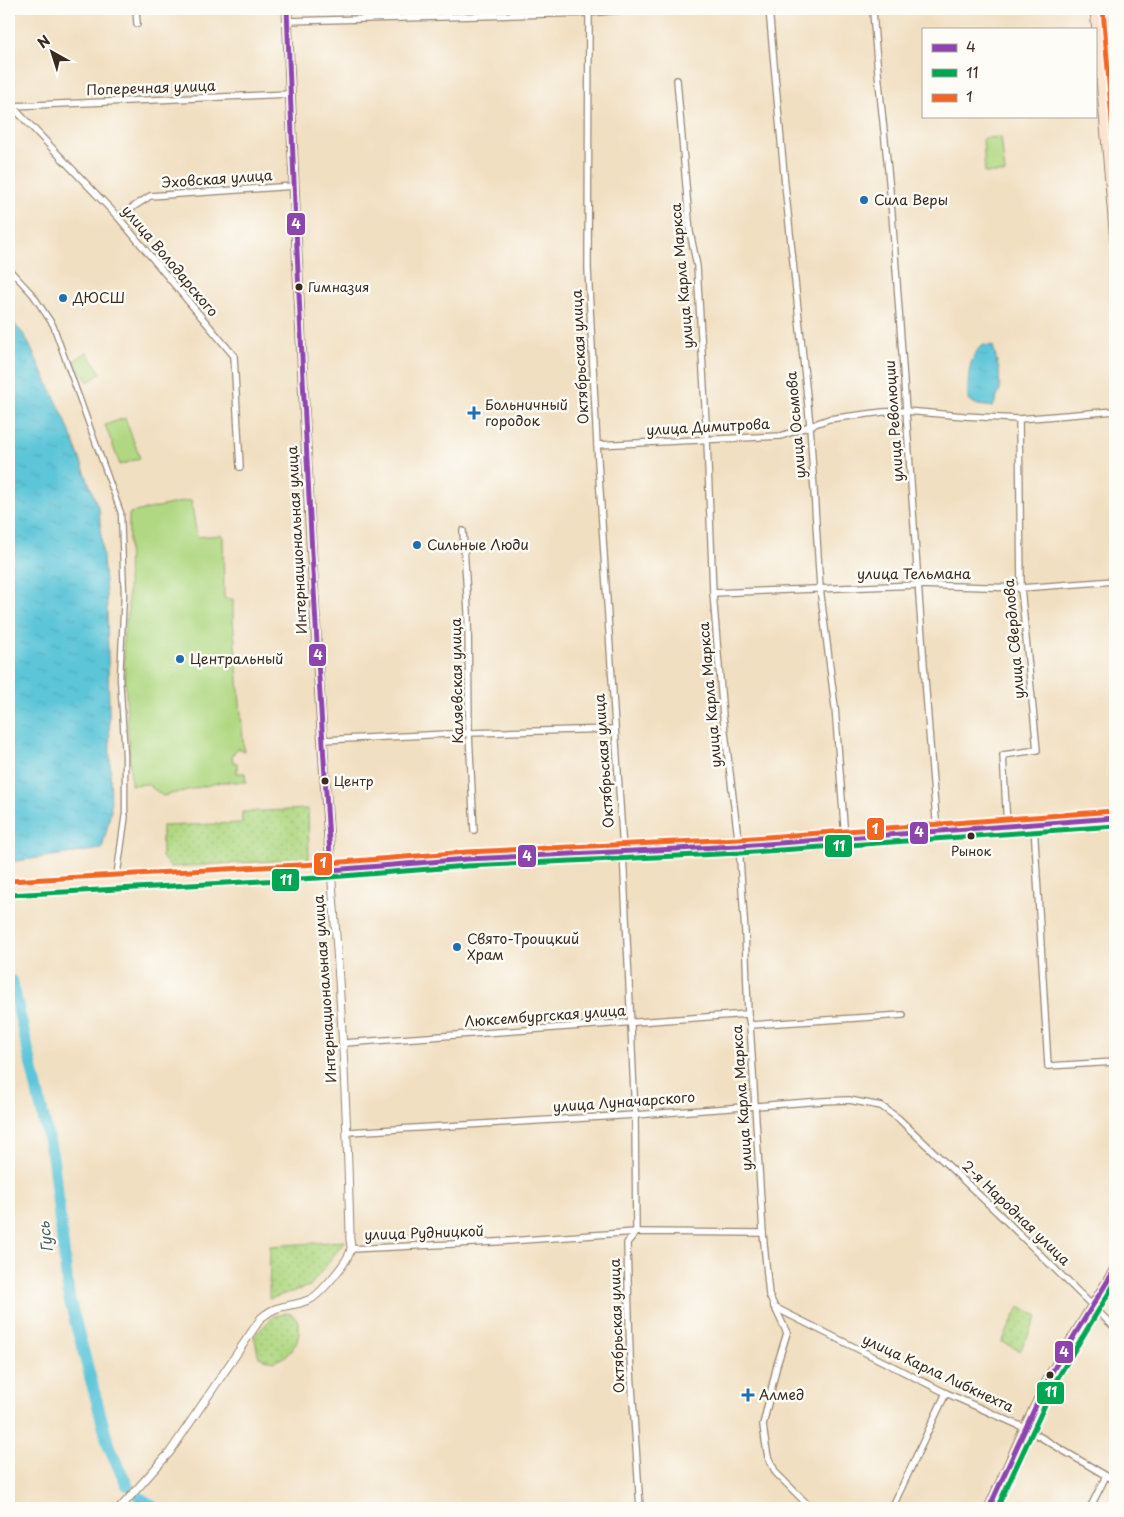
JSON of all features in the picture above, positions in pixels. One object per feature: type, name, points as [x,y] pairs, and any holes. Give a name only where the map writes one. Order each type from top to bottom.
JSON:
[{"type":"main road","name":"Интернациональная улица","points":[[287,9],[316,654],[331,870]]},
{"type":"main road","points":[[1095,9],[1115,241]]},
{"type":"main road","points":[[9,888],[331,870]]},
{"type":"main road","points":[[989,1508],[1050,1375],[1115,1269]]},
{"type":"street","points":[[136,9],[137,24]]},
{"type":"street","points":[[288,21],[631,9]]},
{"type":"street","name":"улица Осьмова","points":[[769,9],[810,425],[820,588],[836,707],[845,838]]},
{"type":"street","name":"улица Революции","points":[[873,9],[875,58],[889,176],[926,703],[937,832]]},
{"type":"street","name":"Октябрьская улица","points":[[589,11],[588,269],[597,445],[623,851],[635,1115],[636,1232],[627,1243],[630,1356],[640,1508]]},
{"type":"street","name":"улица Карла Маркса","points":[[677,80],[690,232],[697,266],[713,593],[723,716],[739,846],[763,1233],[769,1295],[788,1333],[777,1365],[764,1425],[766,1448],[771,1465],[776,1473],[811,1508]]},
{"type":"street","name":"Поперечная улица","points":[[11,104],[290,94]]},
{"type":"street","name":"улица Володарского","points":[[11,104],[118,216],[234,356],[240,467]]},
{"type":"street","name":"Эховская улица","points":[[118,216],[150,196],[294,186]]},
{"type":"street","points":[[9,269],[34,295],[53,325],[121,513],[124,594],[120,678],[125,755],[125,817],[116,882]]},
{"type":"street","name":"улица Димитрова","points":[[597,445],[781,436],[829,419],[859,414],[906,411],[1019,418],[1115,410]]},
{"type":"street","name":"улица Свердлова","points":[[1007,826],[1002,755],[1037,750],[1021,588],[1019,418]]},
{"type":"street","name":"Каляевская улица","points":[[463,531],[468,611],[474,830]]},
{"type":"street","name":"улица Тельмана","points":[[713,593],[918,585],[1021,588],[1115,581]]},
{"type":"street","points":[[323,740],[615,729]]},
{"type":"street","points":[[331,870],[467,859],[739,846],[1115,818]]},
{"type":"street","points":[[1034,824],[1048,1066],[1115,1062]]},
{"type":"street","name":"Интернациональная улица","points":[[331,870],[344,1043],[348,1132],[349,1239],[351,1249]]},
{"type":"street","name":"Люксембургская улица","points":[[344,1043],[748,1014]]},
{"type":"street","points":[[750,1026],[903,1014]]},
{"type":"street","name":"улица Луначарского","points":[[348,1132],[849,1100],[881,1106],[898,1118]]},
{"type":"street","name":"2-я Народная улица","points":[[898,1118],[1115,1328]]},
{"type":"street","name":"улица Рудницкой","points":[[120,1508],[170,1452],[261,1318],[280,1306],[310,1299],[324,1288],[347,1258],[351,1249],[494,1242],[636,1232],[763,1233]]},
{"type":"street","name":"улица Карла Либкнехта","points":[[774,1307],[946,1393],[1025,1428],[1115,1481]]},
{"type":"street","points":[[892,1508],[946,1393]]},
{"type":"street","points":[[1090,1508],[1106,1476]]},
{"type":"green space","points":[[1001,137],[1005,173],[985,173],[983,138]]},
{"type":"green space","points":[[87,352],[101,373],[88,382],[74,361]]},
{"type":"green space","points":[[125,418],[140,458],[120,465],[105,425]]},
{"type":"green space","name":"Центральный","points":[[191,500],[197,537],[223,535],[224,598],[233,599],[244,751],[238,748],[232,755],[233,762],[237,763],[237,773],[245,773],[246,782],[221,782],[163,796],[147,784],[131,785],[123,641],[128,608],[129,515],[130,513]]},
{"type":"green space","points":[[308,809],[309,859],[170,867],[162,857],[162,826],[242,823],[242,812]]},
{"type":"green space","points":[[345,1241],[310,1286],[269,1299],[270,1246]]},
{"type":"green space","points":[[1019,1307],[1038,1316],[1020,1351],[1002,1342]]},
{"type":"green space","points":[[287,1313],[295,1317],[299,1327],[298,1338],[293,1349],[284,1357],[273,1362],[259,1357],[254,1336],[274,1316]]},
{"type":"water","points":[[9,318],[25,336],[65,419],[99,510],[107,606],[111,811],[102,849],[9,862]]},
{"type":"water","points":[[982,345],[993,346],[999,370],[1000,390],[993,407],[978,405],[968,400],[968,378],[971,364],[973,357]]},
{"type":"waterway","name":"Гусь","points":[[12,981],[53,1159],[69,1298],[109,1447],[127,1485]]},
{"type":"waterway","name":"Гусь","points":[[140,1498],[155,1508]]},
{"type":"transit line","name":"4","points":[[287,9],[306,440],[331,870]]},
{"type":"transit line","name":"1","points":[[1103,9],[1115,157]]},
{"type":"transit line","name":"1","points":[[9,881],[317,864],[467,852],[739,839],[1114,811]]},
{"type":"transit line","name":"4","points":[[331,870],[467,859],[739,846],[1115,818]]},
{"type":"transit line","name":"11","points":[[9,895],[318,878],[467,866],[740,853],[1115,826]]},
{"type":"transit line","name":"4","points":[[989,1508],[1050,1375],[1115,1269]]},
{"type":"transit line","name":"11","points":[[997,1508],[1057,1379],[1115,1283]]},
{"type":"place","name":"Сила Веры","points":[[864,200]]},
{"type":"place","name":"Гимназия","points":[[299,287]]},
{"type":"place","name":"ДЮСШ","points":[[63,298]]},
{"type":"place","name":"Больничный городок","points":[[474,413]]},
{"type":"place","name":"Сильные Люди","points":[[417,545]]},
{"type":"place","name":"Центральный","points":[[180,659]]},
{"type":"place","name":"Центр","points":[[325,781]]},
{"type":"place","name":"Рынок","points":[[971,836]]},
{"type":"place","name":"Свято-Троицкий Храм","points":[[457,947]]},
{"type":"place","name":"Алмед","points":[[748,1395]]}]
